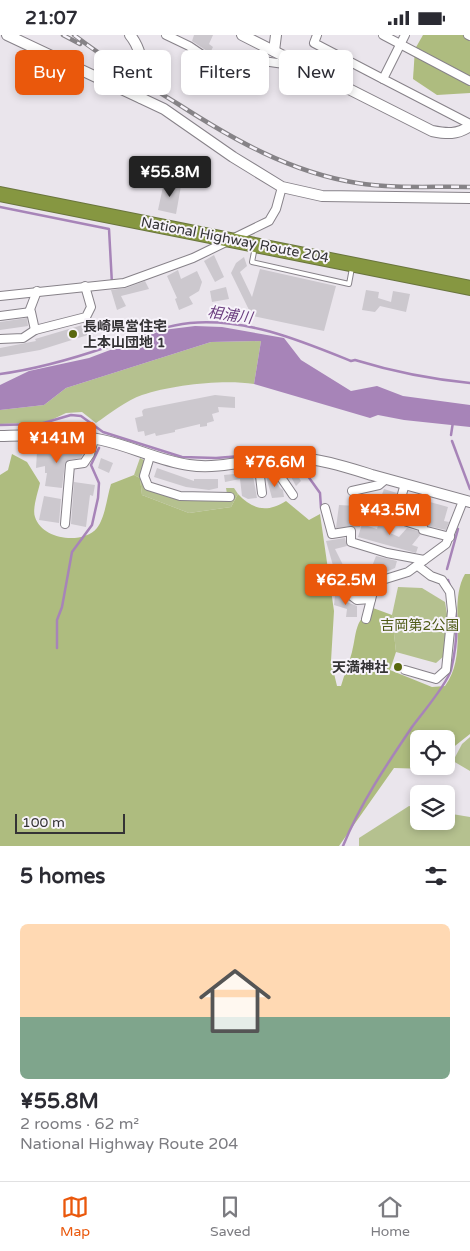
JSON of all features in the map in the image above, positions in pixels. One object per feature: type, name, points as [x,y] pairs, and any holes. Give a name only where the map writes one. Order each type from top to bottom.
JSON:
[{"type":"highway","name":"National Highway Route 204","points":[[0,195],[353,263],[470,288]]},
{"type":"street","points":[[7,35],[164,109],[226,153],[282,187],[322,196],[470,198]]},
{"type":"street","points":[[130,35],[135,41],[141,63],[141,98]]},
{"type":"street","points":[[166,35],[223,69],[242,70],[263,61],[279,63]]},
{"type":"street","points":[[242,35],[279,54]]},
{"type":"street","points":[[274,51],[276,35]]},
{"type":"street","points":[[317,35],[314,43],[470,125],[463,131],[448,134],[432,131],[353,91]]},
{"type":"street","points":[[383,35],[470,81]]},
{"type":"street","points":[[383,79],[405,35]]},
{"type":"street","points":[[0,296],[124,283],[193,258],[269,221],[276,209],[282,187]]},
{"type":"street","points":[[0,339],[24,338],[35,330],[86,317],[91,307],[85,286]]},
{"type":"street","points":[[29,312],[37,291]]},
{"type":"street","points":[[29,312],[31,312],[35,330]]},
{"type":"street","points":[[0,316],[29,312]]},
{"type":"street","points":[[0,436],[58,435],[94,439],[150,456],[191,465],[206,466],[275,458],[311,460],[467,502],[446,544],[408,573],[379,581],[371,599],[366,619]]},
{"type":"street","points":[[65,523],[70,465],[84,463],[90,454],[94,439]]},
{"type":"street","points":[[150,456],[144,476],[148,486],[180,496],[225,494]]},
{"type":"street","points":[[275,458],[278,473],[293,495]]},
{"type":"street","points":[[258,459],[262,493]]},
{"type":"street","points":[[352,491],[378,485],[386,479]]},
{"type":"street","points":[[405,484],[395,519],[423,527],[423,531],[450,537]]},
{"type":"street","points":[[325,507],[332,534],[351,531],[351,541],[420,563],[431,576],[442,580],[450,592],[452,611],[446,670],[436,679],[405,670]]},
{"type":"street","points":[[344,582],[350,594],[358,600],[371,599]]},
{"type":"lane","points":[[256,245],[252,262],[349,284],[353,263]]},
{"type":"green space","points":[[423,35],[470,35],[470,93],[437,95],[413,79],[415,49]]},
{"type":"green space","points":[[261,341],[254,384],[213,383],[154,391],[130,400],[96,423],[82,412],[66,413],[47,422],[0,424],[0,410],[44,405],[66,388],[211,342]]},
{"type":"green space","points":[[12,454],[27,462],[40,483],[34,510],[35,517],[39,525],[46,531],[63,537],[82,537],[97,528],[104,513],[111,484],[134,475],[140,478],[142,495],[189,513],[231,507],[238,494],[249,504],[260,508],[273,507],[286,501],[309,520],[320,514],[334,611],[331,661],[337,686],[341,686],[351,656],[359,622],[373,608],[392,615],[396,652],[390,670],[432,687],[445,686],[452,673],[456,659],[460,586],[465,574],[470,574],[470,734],[455,746],[455,730],[410,730],[410,768],[394,768],[339,846],[0,846],[0,475],[8,470]]},
{"type":"green space","points":[[140,458],[146,461],[140,478],[134,475]]},
{"type":"green space","points":[[140,478],[146,489],[179,499],[227,494],[226,488],[234,488],[238,494],[231,507],[189,513],[142,495]]},
{"type":"green space","name":"吉岡第2公園","points":[[398,587],[422,588],[445,602],[448,620],[444,656],[436,663],[396,652],[392,615]]},
{"type":"green space","points":[[470,737],[470,771],[455,762],[455,757],[462,744]]},
{"type":"green space","points":[[409,806],[410,830],[455,830],[455,814],[470,817],[470,846],[359,846],[359,838]]},
{"type":"shaded area","points":[[195,326],[222,327],[284,338],[301,360],[351,391],[377,386],[403,396],[470,405],[470,427],[404,420],[378,415],[370,418],[254,384],[261,341],[211,342],[66,388],[44,405],[0,410],[0,385],[29,371],[89,358],[163,330]]},
{"type":"building","points":[[194,35],[213,35],[209,44],[213,47],[212,50],[206,50],[192,41]]},
{"type":"building","points":[[164,182],[181,186],[176,214],[158,210]]},
{"type":"building","points":[[214,255],[224,277],[215,282],[204,261]]},
{"type":"building","points":[[244,257],[247,266],[240,272],[252,297],[260,269],[336,286],[324,331],[248,315],[249,310],[231,273],[236,263]]},
{"type":"building","points":[[178,270],[181,279],[197,271],[202,282],[199,291],[189,297],[193,304],[179,310],[175,299],[177,298],[167,276]]},
{"type":"building","points":[[145,281],[149,289],[121,296],[126,306],[117,310],[111,290],[126,288]]},
{"type":"building","points":[[226,287],[229,299],[212,302],[210,291]]},
{"type":"building","points":[[366,290],[379,292],[378,298],[391,302],[393,291],[410,294],[406,312],[380,306],[375,312],[362,310]]},
{"type":"building","points":[[27,318],[28,326],[0,330],[0,322]]},
{"type":"building","name":"長崎県営住宅 上本山団地 1","points":[[106,318],[110,328],[40,350],[0,357],[0,348],[36,341],[35,339]]},
{"type":"building","points":[[215,395],[235,397],[235,408],[218,407],[219,412],[212,414],[214,421],[207,423],[207,426],[200,427],[200,424],[156,436],[155,433],[145,436],[144,431],[138,432],[135,418],[143,416],[142,411],[144,409]]},
{"type":"building","points":[[86,446],[81,458],[69,460],[65,463],[62,488],[45,486],[47,473],[45,473],[45,466],[36,468],[37,452],[72,450],[72,448]]},
{"type":"building","points":[[101,458],[113,463],[109,473],[98,468]]},
{"type":"building","points":[[292,466],[301,481],[296,486],[286,468]]},
{"type":"building","points":[[157,468],[194,481],[194,479],[218,479],[218,488],[209,490],[186,487],[154,477]]},
{"type":"building","points":[[224,475],[253,476],[257,498],[248,499],[242,496],[240,479],[225,482]]},
{"type":"building","points":[[273,475],[283,490],[284,497],[272,498],[266,476]]},
{"type":"building","points":[[74,482],[95,485],[93,496],[90,495],[86,527],[71,524]]},
{"type":"building","points":[[384,489],[397,493],[394,503],[385,517],[376,514],[383,500],[380,500]]},
{"type":"building","points":[[44,496],[61,499],[59,523],[39,520]]},
{"type":"building","points":[[412,497],[448,507],[444,521],[449,522],[446,530],[428,526],[425,522],[405,515]]},
{"type":"building","points":[[339,505],[358,506],[360,527],[336,528]]},
{"type":"building","points":[[380,518],[392,523],[390,533],[399,537],[407,528],[418,531],[420,535],[412,545],[418,547],[416,553],[358,537],[362,524],[377,529]]},
{"type":"building","points":[[345,538],[347,546],[335,549],[347,573],[336,576],[326,541]]},
{"type":"building","points":[[376,556],[397,561],[395,568],[384,573],[371,569]]},
{"type":"building","points":[[335,595],[344,597],[344,601],[357,606],[357,617],[346,617],[347,609],[334,605]]},
{"type":"waterway","points":[[0,207],[109,229],[112,284]]},
{"type":"waterway","name":"相浦川","points":[[0,374],[68,359],[169,327],[211,322],[252,327],[272,332],[312,345],[351,361],[355,360],[426,377],[470,383]]},
{"type":"waterway","points":[[0,425],[40,424],[71,415],[81,416],[103,432],[182,457],[216,458],[264,454]]},
{"type":"waterway","points":[[451,435],[453,422]]},
{"type":"waterway","points":[[452,441],[470,489]]},
{"type":"waterway","points":[[57,648],[57,620],[62,607],[72,552],[92,525],[98,498],[99,483],[91,465],[99,448]]},
{"type":"waterway","points":[[300,465],[320,493],[321,508]]},
{"type":"waterway","points":[[447,569],[458,529]]},
{"type":"waterway","points":[[343,846],[357,815],[374,785],[412,727],[439,691],[451,670],[455,648],[456,613],[448,580]]},
{"type":"railway","points":[[63,35],[80,44]]},
{"type":"railway","points":[[74,35],[125,71],[220,130],[286,163],[332,178],[371,185],[470,187]]},
{"type":"place","name":"長崎県営住宅 上本山団地 1","points":[[73,334]]},
{"type":"place","name":"天満神社","points":[[398,667]]}]
